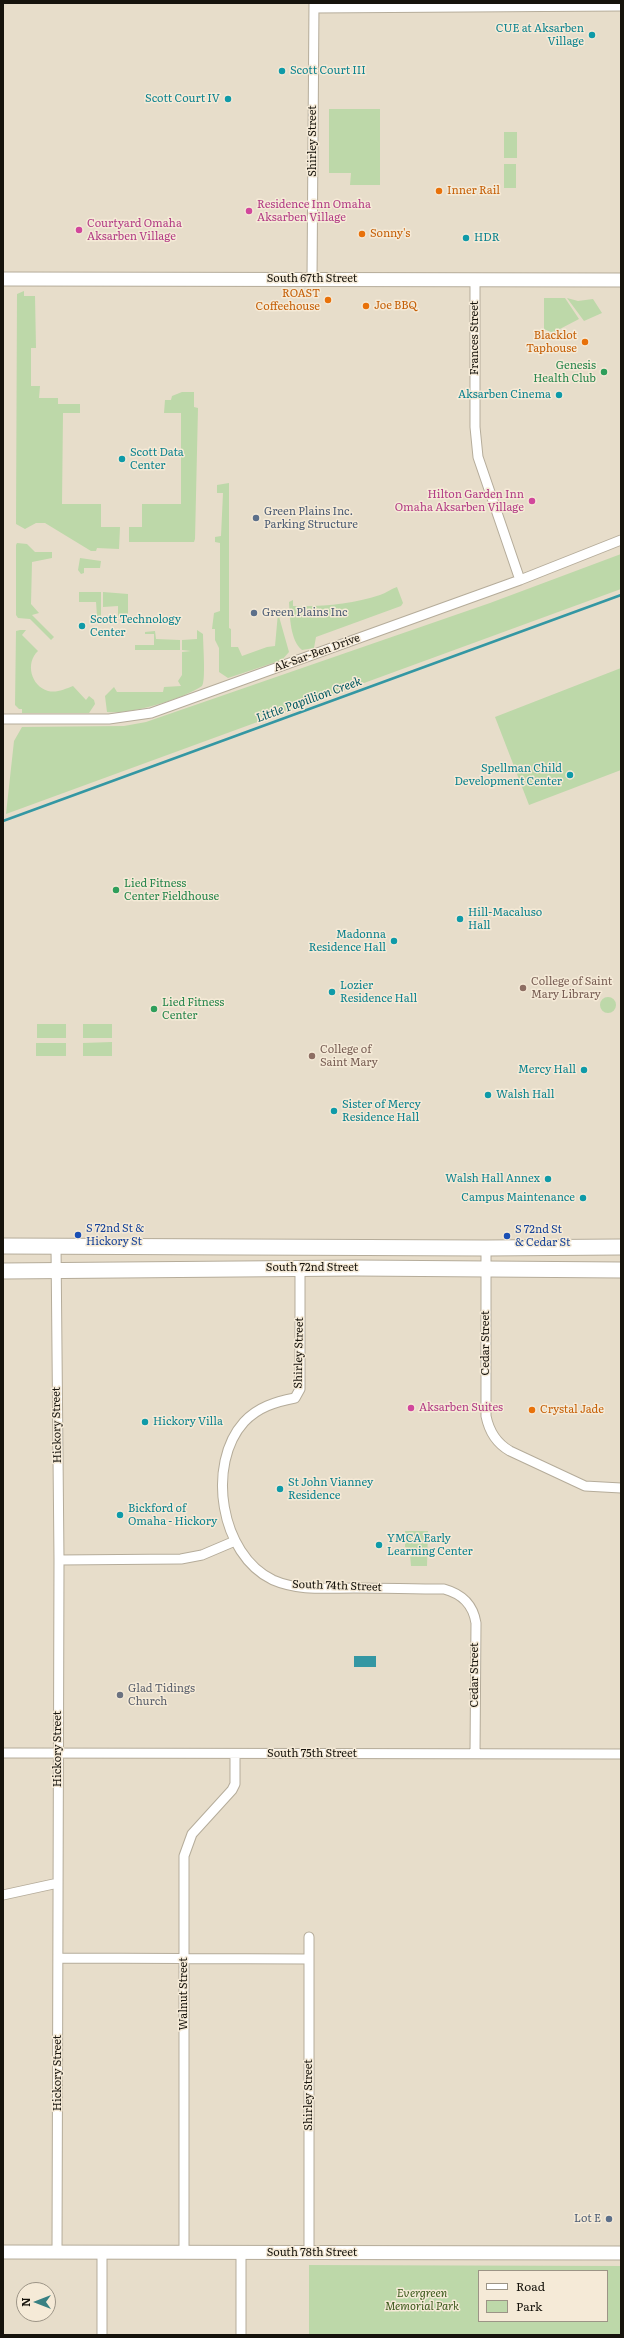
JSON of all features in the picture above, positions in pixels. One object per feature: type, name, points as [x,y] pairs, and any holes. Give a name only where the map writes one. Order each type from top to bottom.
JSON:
[{"type":"main road","name":"South 67th Street","points":[[3,279],[621,280]]},
{"type":"main road","name":"South 72nd Street","points":[[3,1246],[486,1248],[621,1247]]},
{"type":"main road","name":"South 72nd Street","points":[[3,1271],[300,1268],[621,1270]]},
{"type":"main road","name":"South 78th Street","points":[[3,2252],[621,2254]]},
{"type":"street","points":[[314,6],[602,4],[621,6]]},
{"type":"street","name":"Shirley Street","points":[[312,279],[314,6]]},
{"type":"street","name":"Frances Street","points":[[475,280],[475,427],[478,457],[520,580]]},
{"type":"street","name":"Ak-Sar-Ben Drive","points":[[3,719],[109,719],[151,713],[520,580],[621,540]]},
{"type":"street","name":"Hickory Street","points":[[56,1246],[58,1560],[57,2252]]},
{"type":"street","name":"Cedar Street","points":[[486,1248],[486,1416],[494,1436],[502,1446],[510,1451],[585,1486],[621,1488]]},
{"type":"street","name":"Shirley Street","points":[[234,1541],[230,1533],[224,1505],[224,1471],[230,1445],[237,1431],[252,1415],[267,1405],[295,1398],[300,1389],[300,1268]]},
{"type":"street","points":[[58,1560],[181,1559],[202,1555],[234,1541]]},
{"type":"street","name":"South 74th Street","points":[[234,1541],[240,1551],[256,1568],[272,1580],[287,1585],[310,1588],[444,1589],[454,1592],[466,1600]]},
{"type":"street","name":"Cedar Street","points":[[466,1600],[472,1608],[476,1623],[475,1754]]},
{"type":"street","name":"South 75th Street","points":[[3,1753],[621,1754]]},
{"type":"street","name":"Walnut Street","points":[[184,2252],[183,1959],[185,1850],[192,1834],[232,1790],[234,1784],[235,1754]]},
{"type":"street","points":[[3,1895],[58,1883]]},
{"type":"street","name":"Shirley Street","points":[[309,1938],[309,2252]]},
{"type":"street","points":[[58,1958],[309,1959]]},
{"type":"street","points":[[102,2252],[102,2335]]},
{"type":"street","points":[[241,2335],[242,2253]]},
{"type":"green space","points":[[329,109],[380,109],[380,185],[350,185],[351,173],[329,173]]},
{"type":"green space","points":[[504,132],[517,132],[517,158],[504,158]]},
{"type":"green space","points":[[504,164],[516,164],[516,188],[504,188]]},
{"type":"green space","points":[[24,291],[24,296],[35,296],[36,348],[31,348],[31,386],[40,386],[39,398],[58,398],[58,404],[80,404],[80,413],[63,413],[62,504],[101,504],[101,527],[120,527],[119,549],[97,548],[96,551],[91,551],[45,523],[36,523],[25,529],[16,524],[17,294]]},
{"type":"green space","points":[[544,298],[565,298],[579,319],[558,330],[559,334],[554,336],[553,333],[544,329]]},
{"type":"green space","points":[[567,298],[578,301],[593,299],[602,313],[584,321]]},
{"type":"green space","points":[[182,392],[194,392],[194,407],[198,408],[194,542],[129,542],[129,527],[142,527],[142,504],[181,504],[181,413],[164,413],[165,400],[171,400],[172,396]]},
{"type":"green space","points":[[229,483],[229,628],[231,629],[231,647],[238,647],[242,656],[267,647],[275,646],[278,613],[289,652],[282,660],[228,678],[219,672],[219,648],[215,640],[215,629],[212,629],[214,613],[220,611],[220,543],[215,542],[215,537],[221,536],[223,493],[217,493],[217,485]]},
{"type":"green space","points":[[17,543],[27,544],[35,552],[52,552],[52,558],[32,562],[31,604],[39,613],[32,615],[54,637],[51,640],[30,619],[18,618],[16,615]]},
{"type":"green space","points":[[621,554],[621,589],[6,814],[14,741],[22,727],[124,726],[146,722],[490,603]]},
{"type":"green space","points":[[80,558],[101,561],[100,568],[84,568],[84,573],[81,574],[78,570]]},
{"type":"green space","points":[[397,587],[403,603],[401,606],[316,637],[314,648],[302,650],[298,646],[291,628],[289,602],[293,600],[293,606],[315,606],[359,601],[382,594]]},
{"type":"green space","points":[[79,592],[101,592],[101,616],[97,616],[96,602],[79,602]]},
{"type":"green space","points":[[103,592],[128,594],[128,618],[114,618],[114,616],[118,616],[118,606],[103,607]]},
{"type":"green space","points":[[26,630],[22,635],[38,651],[34,656],[31,668],[37,684],[48,691],[61,690],[73,686],[86,700],[89,696],[94,700],[95,704],[89,713],[22,713],[22,709],[19,709],[15,705],[16,631]]},
{"type":"green space","points":[[197,630],[203,634],[204,670],[202,686],[169,701],[142,709],[107,712],[105,696],[114,687],[117,692],[163,692],[164,687],[181,686],[178,681],[182,675],[182,652],[191,651],[182,650],[182,640],[197,639]]},
{"type":"green space","points":[[155,631],[156,639],[180,640],[180,650],[135,650],[135,645],[154,645],[154,634],[145,634],[145,632]]},
{"type":"green space","points":[[621,668],[621,770],[529,805],[495,717]]},
{"type":"green space","points":[[605,997],[611,997],[616,1002],[614,1011],[611,1013],[605,1013],[600,1008],[600,1002]]},
{"type":"green space","points":[[37,1024],[66,1024],[66,1038],[37,1038]]},
{"type":"green space","points":[[83,1024],[112,1024],[112,1038],[83,1038]]},
{"type":"green space","points":[[112,1042],[112,1056],[83,1056],[83,1043]]},
{"type":"green space","points":[[36,1043],[66,1043],[66,1056],[36,1056]]},
{"type":"green space","points":[[405,1531],[428,1531],[427,1566],[411,1566],[410,1554],[414,1552],[405,1547]]},
{"type":"green space","name":"Evergreen Memorial Park","points":[[309,2265],[621,2266],[621,2335],[309,2335]]},
{"type":"water","points":[[354,1656],[376,1656],[376,1667],[354,1667]]},
{"type":"waterway","name":"Little Papillion Creek","points":[[3,821],[621,595]]},
{"type":"place","name":"CUE at Aksarben Village","points":[[592,35]]},
{"type":"place","name":"Scott Court III","points":[[282,71]]},
{"type":"place","name":"Scott Court IV","points":[[228,99]]},
{"type":"place","name":"Inner Rail","points":[[439,191]]},
{"type":"place","name":"Residence Inn Omaha Aksarben Village","points":[[249,211]]},
{"type":"place","name":"Courtyard Omaha Aksarben Village","points":[[79,230]]},
{"type":"place","name":"Sonny's","points":[[362,234]]},
{"type":"place","name":"HDR","points":[[466,238]]},
{"type":"place","name":"ROAST Coffeehouse","points":[[328,300]]},
{"type":"place","name":"Joe BBQ","points":[[366,306]]},
{"type":"place","name":"Blacklot Taphouse","points":[[585,342]]},
{"type":"place","name":"Genesis Health Club","points":[[604,372]]},
{"type":"place","name":"Aksarben Cinema","points":[[559,395]]},
{"type":"place","name":"Scott Data Center","points":[[122,459]]},
{"type":"place","name":"Hilton Garden Inn Omaha Aksarben Village","points":[[532,501]]},
{"type":"place","name":"Green Plains Inc. Parking Structure","points":[[256,518]]},
{"type":"place","name":"Green Plains Inc","points":[[254,613]]},
{"type":"place","name":"Scott Technology Center","points":[[82,626]]},
{"type":"place","name":"Spellman Child Development Center","points":[[570,775]]},
{"type":"place","name":"Lied Fitness Center Fieldhouse","points":[[116,890]]},
{"type":"place","name":"Hill-Macaluso Hall","points":[[460,919]]},
{"type":"place","name":"Madonna Residence Hall","points":[[394,941]]},
{"type":"place","name":"College of Saint Mary Library","points":[[523,988]]},
{"type":"place","name":"Lozier Residence Hall","points":[[332,992]]},
{"type":"place","name":"Lied Fitness Center","points":[[154,1009]]},
{"type":"place","name":"College of Saint Mary","points":[[312,1056]]},
{"type":"place","name":"Mercy Hall","points":[[584,1070]]},
{"type":"place","name":"Walsh Hall","points":[[488,1095]]},
{"type":"place","name":"Sister of Mercy Residence Hall","points":[[334,1111]]},
{"type":"place","name":"Walsh Hall Annex","points":[[548,1179]]},
{"type":"place","name":"Campus Maintenance","points":[[583,1198]]},
{"type":"place","name":"S 72nd St & Hickory St","points":[[78,1235]]},
{"type":"place","name":"S 72nd St & Cedar St","points":[[507,1236]]},
{"type":"place","name":"Aksarben Suites","points":[[411,1408]]},
{"type":"place","name":"Crystal Jade","points":[[532,1410]]},
{"type":"place","name":"Hickory Villa","points":[[145,1422]]},
{"type":"place","name":"St John Vianney Residence","points":[[280,1489]]},
{"type":"place","name":"Bickford of Omaha - Hickory","points":[[120,1515]]},
{"type":"place","name":"YMCA Early Learning Center","points":[[379,1545]]},
{"type":"place","name":"Glad Tidings Church","points":[[120,1695]]},
{"type":"place","name":"Lot E","points":[[609,2219]]}]
